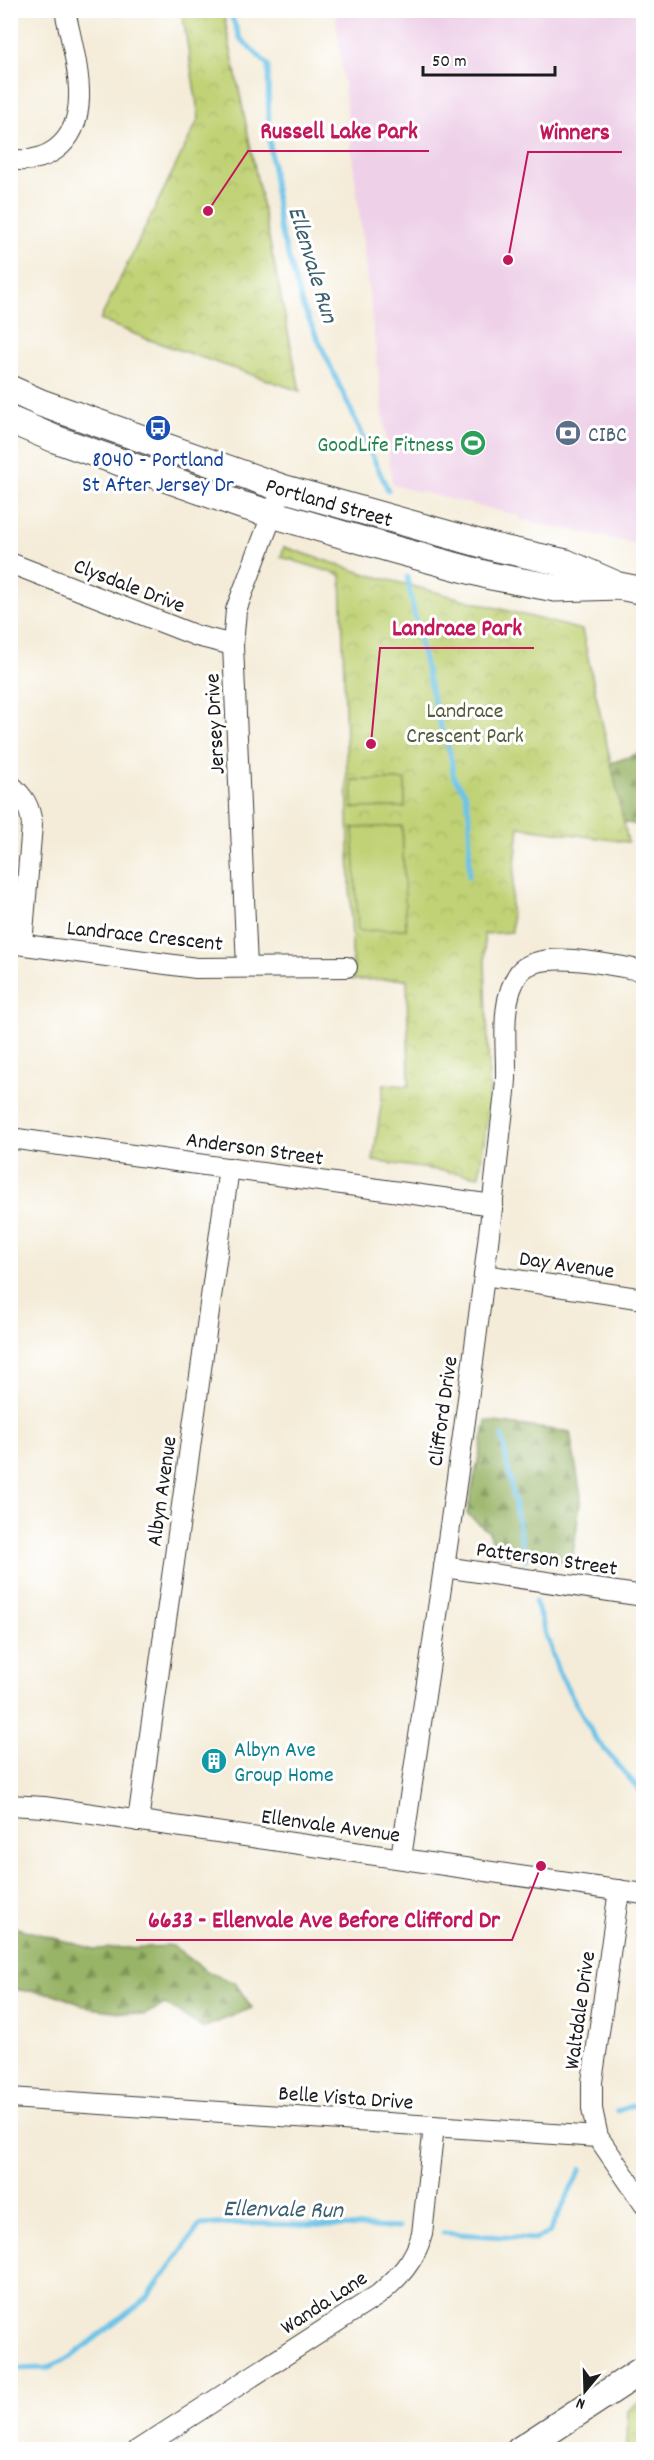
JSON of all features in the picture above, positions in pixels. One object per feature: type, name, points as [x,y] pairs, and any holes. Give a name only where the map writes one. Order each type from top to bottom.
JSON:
[{"type":"main road","name":"Portland Street","points":[[10,389],[41,403],[282,488],[493,548],[566,563],[631,589]]},
{"type":"main road","name":"Portland Street","points":[[10,420],[75,446],[271,514],[491,576],[555,588],[631,589]]},
{"type":"main road","points":[[520,2450],[644,2369]]},
{"type":"street","points":[[10,159],[25,161],[51,153],[61,145],[75,126],[79,114],[79,93],[65,10]]},
{"type":"street","name":"Jersey Drive","points":[[247,967],[233,645],[236,610],[282,488]]},
{"type":"street","name":"Clysdale Drive","points":[[10,563],[197,636],[233,645]]},
{"type":"street","points":[[10,784],[23,796],[30,810],[32,825],[16,943]]},
{"type":"street","name":"Landrace Crescent","points":[[16,943],[196,968],[347,967]]},
{"type":"street","name":"Clifford Drive","points":[[400,1858],[444,1567],[493,1205],[506,1081],[509,996],[521,971],[544,960],[644,971]]},
{"type":"street","name":"Anderson Street","points":[[10,1137],[493,1205]]},
{"type":"street","name":"Albyn Avenue","points":[[138,1821],[229,1168]]},
{"type":"street","name":"Day Avenue","points":[[484,1275],[644,1299]]},
{"type":"street","name":"Patterson Street","points":[[444,1567],[644,1596]]},
{"type":"street","name":"Ellenvale Avenue","points":[[10,1804],[644,1894]]},
{"type":"street","name":"Waltdale Drive","points":[[598,2137],[592,2109],[592,2082],[619,1890]]},
{"type":"street","name":"Belle Vista Drive","points":[[10,2098],[598,2137]]},
{"type":"street","name":"Wanda Lane","points":[[138,2450],[378,2295],[400,2274],[417,2251],[422,2234],[434,2126]]},
{"type":"street","points":[[598,2137],[644,2204]]},
{"type":"shaded area","points":[[335,11],[643,11],[643,545],[520,520],[520,516],[392,485]]},
{"type":"green space","points":[[182,11],[223,11],[300,391],[147,339],[100,320],[199,118]]},
{"type":"green space","name":"Landrace Crescent Park","points":[[284,547],[366,574],[582,630],[628,842],[519,827],[511,904],[512,932],[484,934],[490,1099],[479,1176],[373,1161],[384,1084],[409,1086],[407,979],[353,980],[341,575],[281,557]]},
{"type":"green space","points":[[643,752],[643,826],[540,805],[605,765]]},
{"type":"green space","points":[[352,780],[405,780],[405,807],[353,808]]},
{"type":"green space","points":[[402,826],[406,929],[358,931],[353,828]]},
{"type":"green space","points":[[486,1421],[570,1432],[581,1496],[572,1562],[498,1555],[489,1532],[467,1514]]},
{"type":"green space","points":[[10,1926],[94,1949],[173,1946],[208,1972],[235,1983],[252,2008],[203,2028],[165,2004],[144,2015],[90,2008],[54,1994],[11,1989]]},
{"type":"green space","points":[[643,2399],[643,2449],[627,2449],[628,2411]]},
{"type":"waterway","name":"Ellenvale Run","points":[[229,10],[240,38],[268,65],[269,135],[279,225],[303,307],[388,490]]},
{"type":"waterway","name":"Ellenvale Run","points":[[407,577],[422,652],[439,722],[450,752],[454,778],[465,792],[470,819],[469,877]]},
{"type":"waterway","name":"Ellenvale Run","points":[[502,1436],[525,1559]]},
{"type":"waterway","name":"Ellenvale Run","points":[[535,1601],[558,1671],[595,1738],[644,1795]]},
{"type":"waterway","name":"Ellenvale Run","points":[[617,2111],[644,2102]]},
{"type":"waterway","name":"Ellenvale Run","points":[[443,2233],[534,2239],[549,2233],[581,2169]]},
{"type":"waterway","name":"Ellenvale Run","points":[[10,2369],[47,2368],[71,2357],[147,2298],[200,2225],[237,2223],[399,2228]]},
{"type":"place","name":"Russell Lake Park","points":[[208,211]]},
{"type":"place","name":"Winners","points":[[508,260]]},
{"type":"place","name":"8040 - Portland St After Jersey Dr","points":[[158,428]]},
{"type":"place","name":"CIBC","points":[[568,433]]},
{"type":"place","name":"GoodLife Fitness","points":[[473,443]]},
{"type":"place","name":"Landrace Park","points":[[371,744]]},
{"type":"place","name":"Albyn Ave Group Home","points":[[214,1761]]},
{"type":"place","name":"6633 - Ellenvale Ave Before Clifford Dr","points":[[541,1866]]}]
